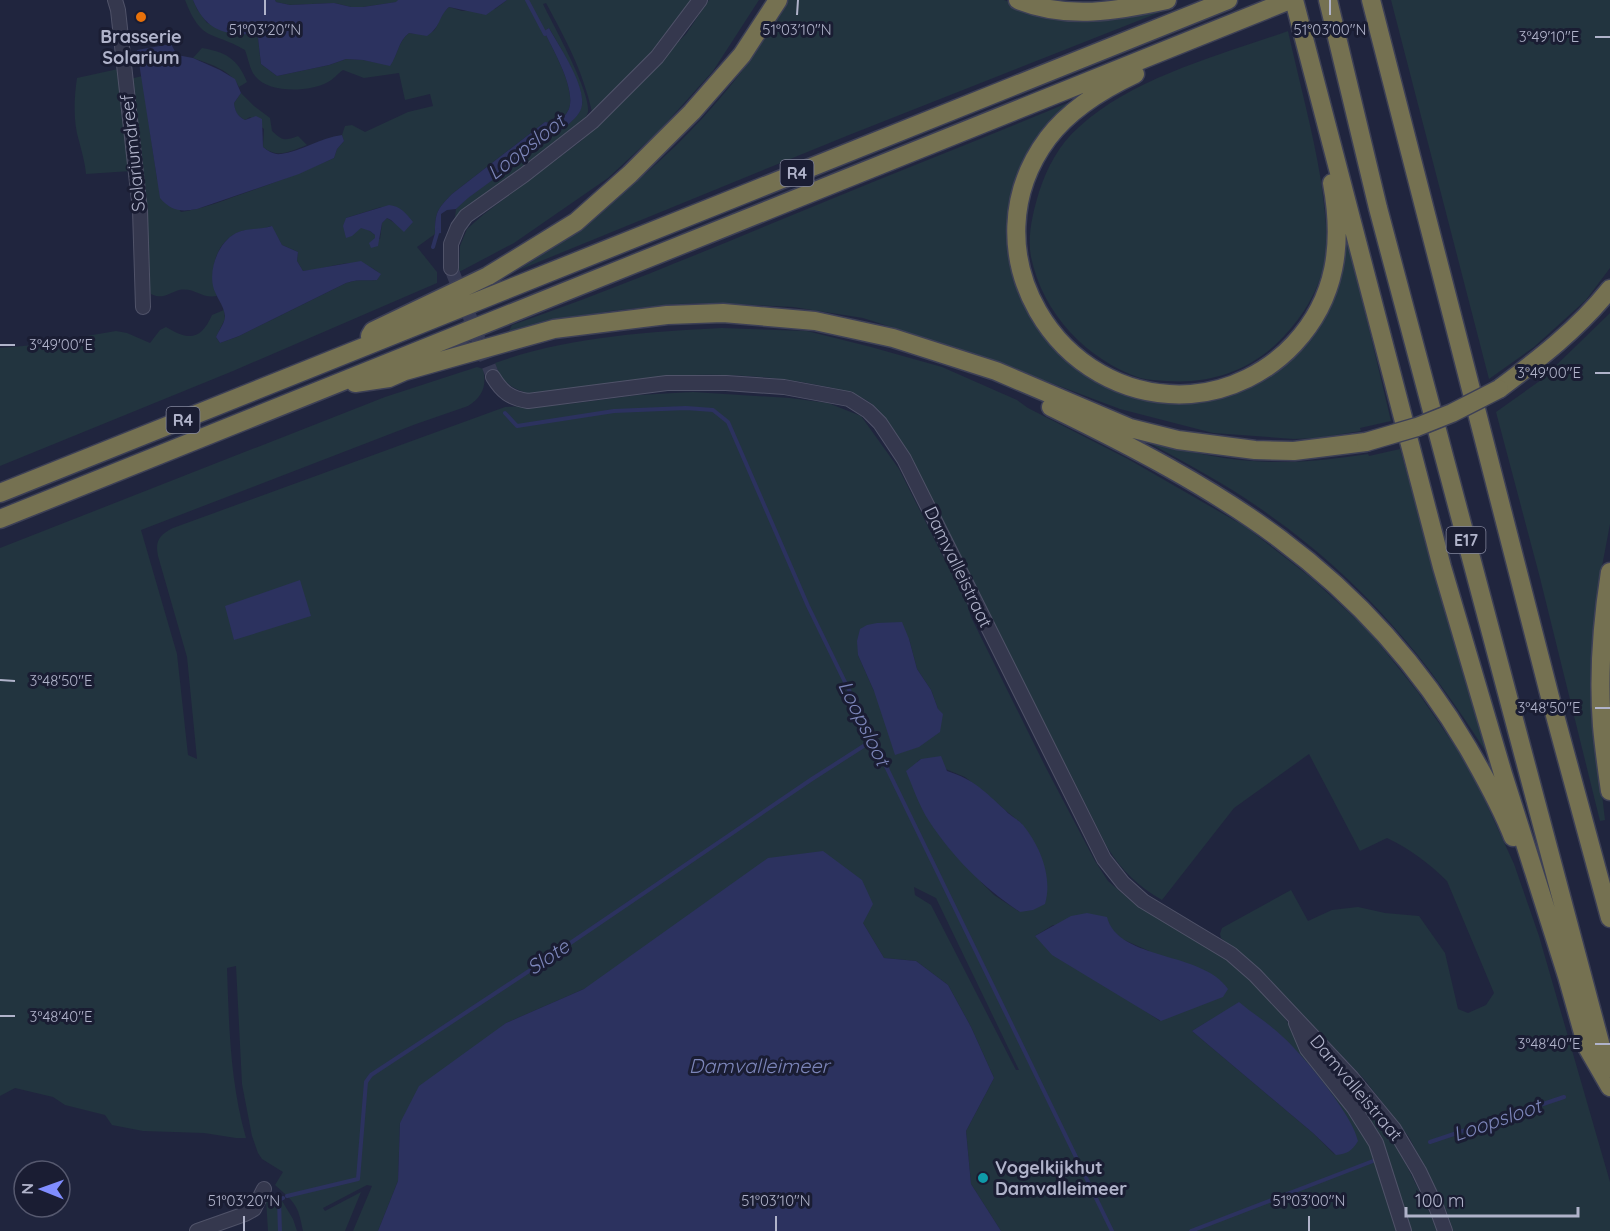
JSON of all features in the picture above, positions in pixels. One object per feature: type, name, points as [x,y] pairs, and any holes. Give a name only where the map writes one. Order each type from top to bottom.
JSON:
[{"type":"highway","points":[[366,346],[373,330],[488,276],[576,222],[630,174],[692,112],[742,55],[778,0]]},
{"type":"highway","points":[[1018,0],[1056,11],[1078,13],[1104,12],[1167,0]]},
{"type":"highway","name":"R4","points":[[0,493],[1228,0]]},
{"type":"highway","name":"R4","points":[[0,519],[1290,0]]},
{"type":"highway","points":[[1294,0],[1442,567],[1587,1047],[1610,1087]]},
{"type":"highway","name":"E17","points":[[1328,0],[1390,254],[1610,1079]]},
{"type":"highway","name":"E17","points":[[1371,0],[1550,697],[1610,918]]},
{"type":"highway","points":[[1176,45],[1148,67],[1113,84],[1097,95],[1065,120],[1049,138],[1035,160],[1023,187],[1016,230],[1023,280],[1033,303],[1054,336],[1080,361],[1096,372],[1130,387],[1152,393],[1178,395],[1227,387],[1260,372],[1282,357],[1305,332],[1328,291],[1335,268],[1338,240],[1335,200],[1322,136],[1315,84]]},
{"type":"highway","points":[[324,388],[389,378],[405,371],[554,329],[667,315],[723,313],[815,321],[892,338],[996,371],[1130,428],[1178,440],[1255,450],[1284,451],[1366,442],[1417,427],[1452,413],[1499,389],[1549,351],[1595,308],[1610,289]]},
{"type":"highway","points":[[973,365],[996,379],[1111,436],[1211,494],[1280,539],[1340,589],[1374,623],[1405,657],[1453,722],[1486,780],[1509,828],[1536,902],[1567,976]]},
{"type":"highway","points":[[1610,572],[1604,609],[1601,660],[1602,726],[1610,791]]},
{"type":"street","name":"Solariumdreef","points":[[115,0],[140,210],[143,307]]},
{"type":"street","points":[[451,268],[451,244],[458,227],[466,216],[524,175],[592,122],[657,57],[700,0]]},
{"type":"street","name":"Damvalleistraat","points":[[493,377],[500,389],[509,396],[528,401],[667,382],[726,383],[784,387],[849,399],[868,411],[880,423],[904,459],[1104,859],[1143,901],[1231,954],[1255,975],[1352,1078],[1394,1129],[1419,1171],[1445,1231]]},
{"type":"street","name":"Damvalleistraat","points":[[1292,1014],[1307,1049],[1354,1108],[1376,1143],[1404,1231]]},
{"type":"street","points":[[198,1231],[254,1209],[264,1190]]},
{"type":"shaded area","points":[[185,0],[193,0],[207,23],[255,33],[258,38],[261,64],[277,76],[346,59],[390,65],[405,36],[409,33],[421,34],[433,31],[449,7],[462,11],[495,9],[507,0],[693,0],[658,46],[592,112],[573,56],[546,3],[543,4],[578,75],[584,90],[588,113],[583,121],[458,220],[455,217],[456,209],[467,198],[569,124],[580,110],[582,97],[579,88],[549,28],[544,31],[567,80],[569,109],[557,124],[545,122],[452,194],[443,204],[436,216],[435,234],[417,247],[437,272],[437,283],[233,371],[0,466],[0,348],[34,345],[116,331],[150,343],[160,330],[166,327],[181,335],[194,336],[203,329],[212,315],[224,310],[225,319],[216,337],[220,343],[239,336],[346,283],[377,280],[380,274],[362,264],[352,263],[303,271],[297,261],[298,252],[282,245],[271,226],[239,232],[222,246],[213,270],[217,296],[207,296],[189,290],[179,290],[162,296],[151,294],[148,285],[130,79],[142,76],[157,179],[181,212],[225,200],[334,158],[337,149],[344,141],[342,135],[345,126],[352,125],[365,132],[408,112],[433,106],[430,94],[405,100],[399,73],[364,78],[343,70],[328,82],[311,88],[290,90],[270,86],[255,76],[245,50],[209,34],[202,29],[191,14]],"holes":[[[381,207],[396,224],[387,218],[382,223],[380,239],[346,218]]]},
{"type":"shaded area","points":[[275,0],[398,0],[397,2],[351,7],[334,3],[290,5]]},
{"type":"shaded area","points":[[709,0],[759,0],[713,71],[659,131],[608,178],[514,243],[459,272],[460,246],[467,229],[581,141],[686,34]]},
{"type":"shaded area","points":[[788,0],[1004,0],[1040,13],[1168,9],[849,135],[519,270],[598,213],[670,151],[734,81]]},
{"type":"shaded area","points":[[1391,0],[1610,0],[1610,268],[1586,300],[1534,347],[1489,379]]},
{"type":"shaded area","points":[[1288,31],[1314,144],[1325,217],[1326,253],[1315,292],[1301,316],[1284,337],[1262,355],[1237,370],[1196,381],[1166,381],[1143,379],[1120,370],[1102,359],[1070,332],[1046,297],[1037,278],[1031,257],[1030,232],[1039,192],[1050,165],[1079,127],[1125,94],[1206,59]]},
{"type":"shaded area","points":[[202,48],[230,58],[240,68],[247,82],[239,87],[225,72],[193,58]]},
{"type":"shaded area","points":[[118,69],[131,171],[86,174],[75,118],[77,78]]},
{"type":"shaded area","points":[[241,93],[270,118],[272,131],[279,137],[287,139],[298,136],[307,145],[279,153],[263,147],[264,129],[250,117],[245,120],[236,111],[234,103]]},
{"type":"shaded area","points":[[1077,99],[1065,113],[1012,229],[1054,343],[1170,399],[1286,362],[1346,232],[1391,421],[1360,428],[1361,431],[1318,438],[1294,439],[1213,433],[1120,409],[977,355],[863,318],[793,307],[715,303],[678,304],[610,311],[509,331],[512,325],[671,265]]},
{"type":"shaded area","points":[[1610,313],[1610,524],[1594,625],[1594,725],[1605,820],[1600,821],[1496,412],[1541,380]]},
{"type":"shaded area","points":[[722,328],[807,331],[942,367],[1017,400],[1028,408],[1128,459],[1246,527],[1309,576],[1369,631],[1417,691],[1470,768],[1514,864],[1539,936],[1610,1182],[1610,1231],[1453,1231],[1447,1212],[1409,1137],[1364,1079],[1270,980],[1221,938],[1222,928],[1291,890],[1308,921],[1332,910],[1358,907],[1385,913],[1419,916],[1445,953],[1458,1009],[1468,1013],[1486,1005],[1494,993],[1447,881],[1419,857],[1387,838],[1360,851],[1309,754],[1234,808],[1162,900],[1145,889],[1125,871],[1107,847],[912,460],[889,423],[872,404],[851,393],[828,387],[772,378],[730,375],[648,378],[531,394],[508,384],[500,375],[495,363],[550,347],[607,337]]},
{"type":"shaded area","points":[[477,367],[483,369],[483,390],[468,406],[141,530],[177,654],[188,755],[197,759],[187,657],[157,551],[161,536],[173,528],[505,407],[569,404],[638,395],[693,392],[790,398],[828,403],[861,416],[899,469],[1045,766],[1108,881],[1136,905],[1221,953],[1250,978],[1279,1010],[1369,1137],[1401,1231],[1001,1231],[971,1184],[966,1131],[994,1078],[971,1027],[948,985],[916,961],[884,958],[863,923],[584,989],[506,1023],[400,1123],[398,1181],[378,1231],[353,1231],[372,1186],[367,1185],[323,1208],[325,1211],[361,1192],[345,1231],[303,1231],[295,1205],[275,1185],[283,1172],[262,1159],[258,1153],[252,1136],[242,1084],[236,966],[227,968],[230,1032],[233,1075],[246,1138],[204,1133],[143,1131],[112,1125],[105,1115],[65,1105],[53,1097],[15,1088],[0,1096],[0,548],[385,397]],"holes":[[[909,639],[917,669],[931,690],[938,709],[874,691],[858,655]],[[921,759],[965,777],[1022,824],[1020,912],[994,895],[981,882],[917,762]],[[914,887],[936,898],[1019,1070],[1016,1070],[931,905],[915,895]],[[1053,925],[1109,927],[1122,939],[1149,951],[1160,1021],[1035,936]],[[1239,1003],[1335,1155],[1313,1133],[1192,1031]]]},
{"type":"shaded area","points":[[1146,441],[1214,456],[1266,462],[1316,461],[1368,454],[1369,456],[1400,449],[1488,755],[1417,654],[1391,623],[1334,566],[1239,494]]},
{"type":"shaded area","points":[[1311,1043],[1360,1096],[1387,1131],[1408,1168],[1438,1231],[1407,1231],[1379,1142]]},
{"type":"shaded area","points":[[279,1196],[293,1219],[297,1231],[268,1231],[266,1199]]},
{"type":"water","points":[[193,0],[275,0],[290,5],[334,3],[363,7],[398,0],[507,0],[486,15],[449,7],[435,29],[427,36],[409,33],[405,36],[390,66],[346,59],[277,76],[261,64],[258,38],[255,34],[234,34],[217,29],[204,18]]},
{"type":"water","points":[[549,28],[576,76],[582,96],[580,111],[569,124],[456,209],[447,210],[441,214],[441,233],[435,234],[438,212],[452,194],[545,122],[557,124],[568,111],[570,100],[567,80],[544,31]]},
{"type":"water","points":[[171,44],[177,55],[193,58],[235,79],[241,93],[234,103],[236,111],[245,120],[256,116],[262,119],[263,147],[267,150],[281,154],[342,135],[344,141],[337,149],[334,158],[299,174],[197,209],[181,210],[168,206],[160,198],[137,50]]},
{"type":"water","points":[[389,205],[402,210],[413,222],[404,232],[387,218],[382,223],[378,246],[371,248],[369,243],[375,235],[361,228],[346,238],[343,226],[346,218]]},
{"type":"water","points":[[272,226],[282,245],[298,252],[297,261],[303,271],[361,261],[381,274],[377,280],[346,283],[239,336],[220,343],[216,337],[225,316],[212,279],[214,263],[220,249],[236,233]]},
{"type":"water","points":[[300,580],[311,616],[234,640],[225,606]]},
{"type":"water","points":[[902,622],[917,669],[931,690],[938,709],[943,714],[940,732],[919,747],[895,755],[874,691],[858,655],[857,641],[860,629],[867,625]]},
{"type":"water","points":[[941,756],[947,771],[979,787],[1021,823],[1029,833],[1040,852],[1046,873],[1045,904],[1033,910],[1020,912],[970,871],[929,821],[906,771],[921,759]]},
{"type":"water","name":"Damvalleimeer","points":[[823,851],[862,880],[873,904],[863,923],[884,958],[916,961],[948,985],[971,1027],[994,1078],[966,1131],[971,1184],[1001,1231],[378,1231],[398,1181],[400,1123],[419,1086],[506,1023],[584,989],[768,858]]},
{"type":"water","points":[[1087,913],[1107,917],[1114,931],[1127,941],[1200,968],[1216,977],[1228,989],[1223,997],[1161,1021],[1052,955],[1035,936],[1071,916]]},
{"type":"water","points":[[1239,1002],[1283,1037],[1326,1086],[1354,1130],[1358,1141],[1351,1150],[1336,1155],[1192,1031]]},
{"type":"waterway","name":"Loopsloot","points":[[527,0],[545,34]]},
{"type":"waterway","name":"Loopsloot","points":[[433,247],[438,230]]},
{"type":"waterway","name":"Loopsloot","points":[[505,413],[517,426],[614,411],[686,408],[713,410],[728,422],[808,606],[1112,1231]]},
{"type":"waterway","name":"Slote","points":[[287,1196],[358,1179],[366,1082],[371,1075],[873,740]]},
{"type":"waterway","name":"Loopsloot","points":[[1430,1142],[1564,1097]]},
{"type":"waterway","name":"Loopsloot","points":[[1191,1231],[1373,1161]]},
{"type":"waterway","name":"Slote","points":[[280,1231],[279,1200],[283,1198]]},
{"type":"tunnel","points":[[451,268],[493,377]]},
{"type":"place","name":"Brasserie Solarium","points":[[141,17]]},
{"type":"place","name":"Vogelkijkhut Damvalleimeer","points":[[983,1178]]}]
